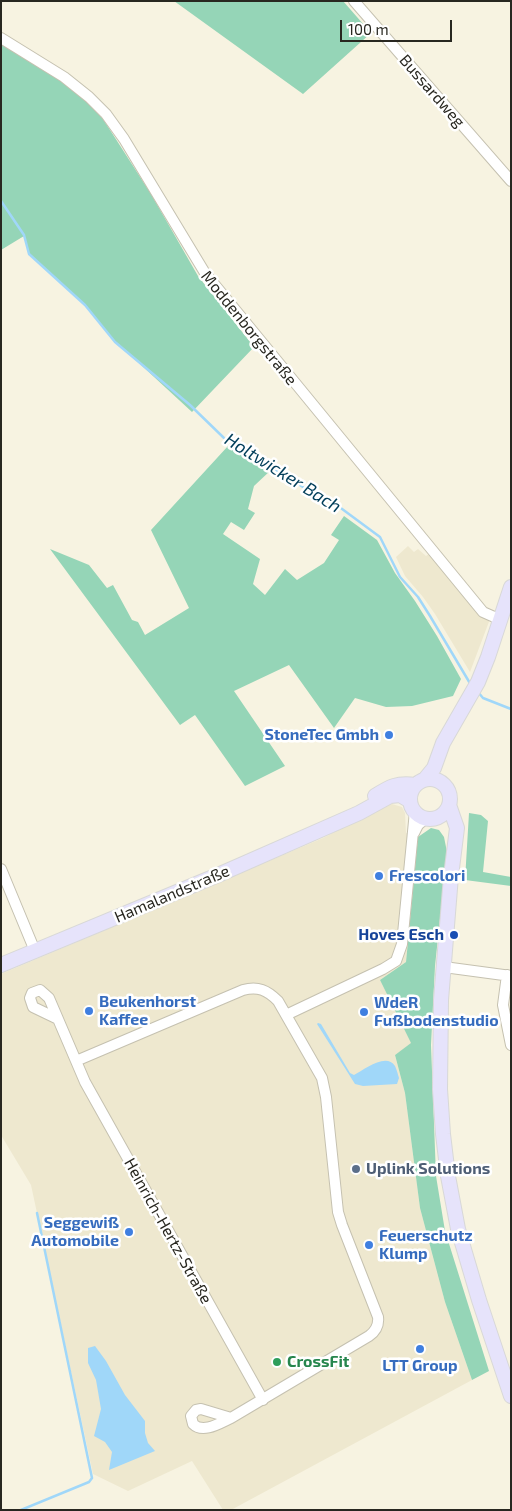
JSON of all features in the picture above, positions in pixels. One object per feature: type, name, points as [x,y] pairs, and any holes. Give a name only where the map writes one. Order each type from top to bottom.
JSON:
[{"type":"main road","points":[[456,840],[448,822],[422,812],[411,792],[434,768],[443,743],[474,689],[488,657],[511,587]]},
{"type":"main road","points":[[422,812],[446,811],[449,805],[450,795],[440,777],[451,730]]},
{"type":"main road","points":[[420,782],[431,779],[442,782]]},
{"type":"main road","name":"Hamalandstraße","points":[[342,819],[355,808],[391,786],[420,782]]},
{"type":"main road","name":"Hamalandstraße","points":[[1,966],[218,875],[359,813],[390,796],[400,795],[422,812]]},
{"type":"main road","points":[[449,805],[457,828],[441,1000],[440,1089],[448,1176],[458,1229],[474,1286],[511,1396]]},
{"type":"street","name":"Bussardweg","points":[[354,1],[511,181]]},
{"type":"street","name":"Moddenborgstraße","points":[[1,38],[64,77],[89,97],[106,114],[124,139],[204,273],[483,612],[501,620]]},
{"type":"street","points":[[286,1016],[383,969],[396,960],[402,944],[412,836],[422,812]]},
{"type":"street","points":[[1,869],[35,951]]},
{"type":"street","points":[[444,967],[509,976],[503,1005],[511,1045]]},
{"type":"street","points":[[76,1061],[250,988],[256,988],[270,994],[286,1016],[322,1078],[326,1097],[338,1212],[378,1317],[378,1322],[373,1333],[231,1418]]},
{"type":"street","name":"Heinrich-Hertz-Straße","points":[[58,1020],[85,1082],[263,1400]]},
{"type":"shaded area","points":[[408,546],[414,552],[418,549],[426,556],[430,553],[490,619],[470,672],[435,614],[405,576],[396,557]]},
{"type":"shaded area","points":[[392,804],[402,807],[405,813],[406,833],[418,837],[406,962],[380,980],[412,1044],[395,1055],[405,1093],[420,1208],[445,1302],[472,1380],[231,1510],[223,1510],[192,1461],[128,1491],[93,1474],[31,1185],[1,1135],[1,974],[323,838]]},
{"type":"green space","points":[[174,1],[343,1],[371,33],[303,94]]},
{"type":"green space","points":[[1,44],[60,80],[83,98],[103,119],[151,194],[198,276],[254,347],[192,412],[114,340],[85,305],[29,254],[24,236],[1,250]]},
{"type":"green space","points":[[228,446],[271,470],[254,486],[248,509],[255,513],[244,530],[231,522],[223,534],[260,559],[253,584],[265,595],[285,569],[297,580],[324,563],[339,540],[331,535],[344,516],[377,540],[395,573],[437,636],[461,679],[453,696],[412,706],[386,707],[355,698],[334,728],[289,665],[234,691],[285,766],[245,786],[195,715],[180,725],[50,549],[89,565],[107,588],[113,585],[132,620],[138,622],[145,635],[189,608],[151,530]]},
{"type":"green space","points":[[469,813],[481,815],[488,821],[483,872],[511,877],[511,886],[465,880]]},
{"type":"green space","points":[[431,828],[439,830],[444,837],[447,852],[435,966],[431,1045],[436,1176],[445,1231],[489,1371],[472,1380],[445,1302],[420,1208],[405,1093],[395,1055],[411,1043],[380,980],[406,962],[418,837]]},
{"type":"water","points":[[318,1023],[321,1024],[350,1073],[354,1075],[381,1061],[391,1062],[395,1066],[399,1078],[397,1084],[363,1086],[355,1084]]},
{"type":"water","points":[[95,1346],[106,1361],[125,1395],[145,1421],[145,1433],[148,1443],[155,1451],[109,1470],[112,1452],[105,1442],[94,1436],[101,1409],[96,1380],[88,1363],[88,1348]]},
{"type":"waterway","name":"Holtwicker Bach","points":[[1,201],[24,235],[29,254],[85,305],[115,342],[190,405],[224,438],[319,497],[334,503],[380,537],[400,577],[418,597],[471,685]]},
{"type":"waterway","name":"Holtwicker Bach","points":[[478,692],[483,698],[511,709]]},
{"type":"waterway","points":[[21,1510],[89,1482],[92,1478],[37,1213]]},
{"type":"place","name":"StoneTec Gmbh","points":[[389,735]]},
{"type":"place","name":"Frescolori","points":[[379,876]]},
{"type":"place","name":"Hoves Esch","points":[[454,935]]},
{"type":"place","name":"Beukenhorst Kaffee","points":[[89,1011]]},
{"type":"place","name":"WdeR Fußbodenstudio","points":[[364,1012]]},
{"type":"place","name":"Uplink Solutions","points":[[356,1169]]},
{"type":"place","name":"Seggewiß Automobile","points":[[129,1232]]},
{"type":"place","name":"Feuerschutz Klump","points":[[369,1245]]},
{"type":"place","name":"LTT Group","points":[[420,1349]]},
{"type":"place","name":"CrossFit","points":[[277,1362]]}]
